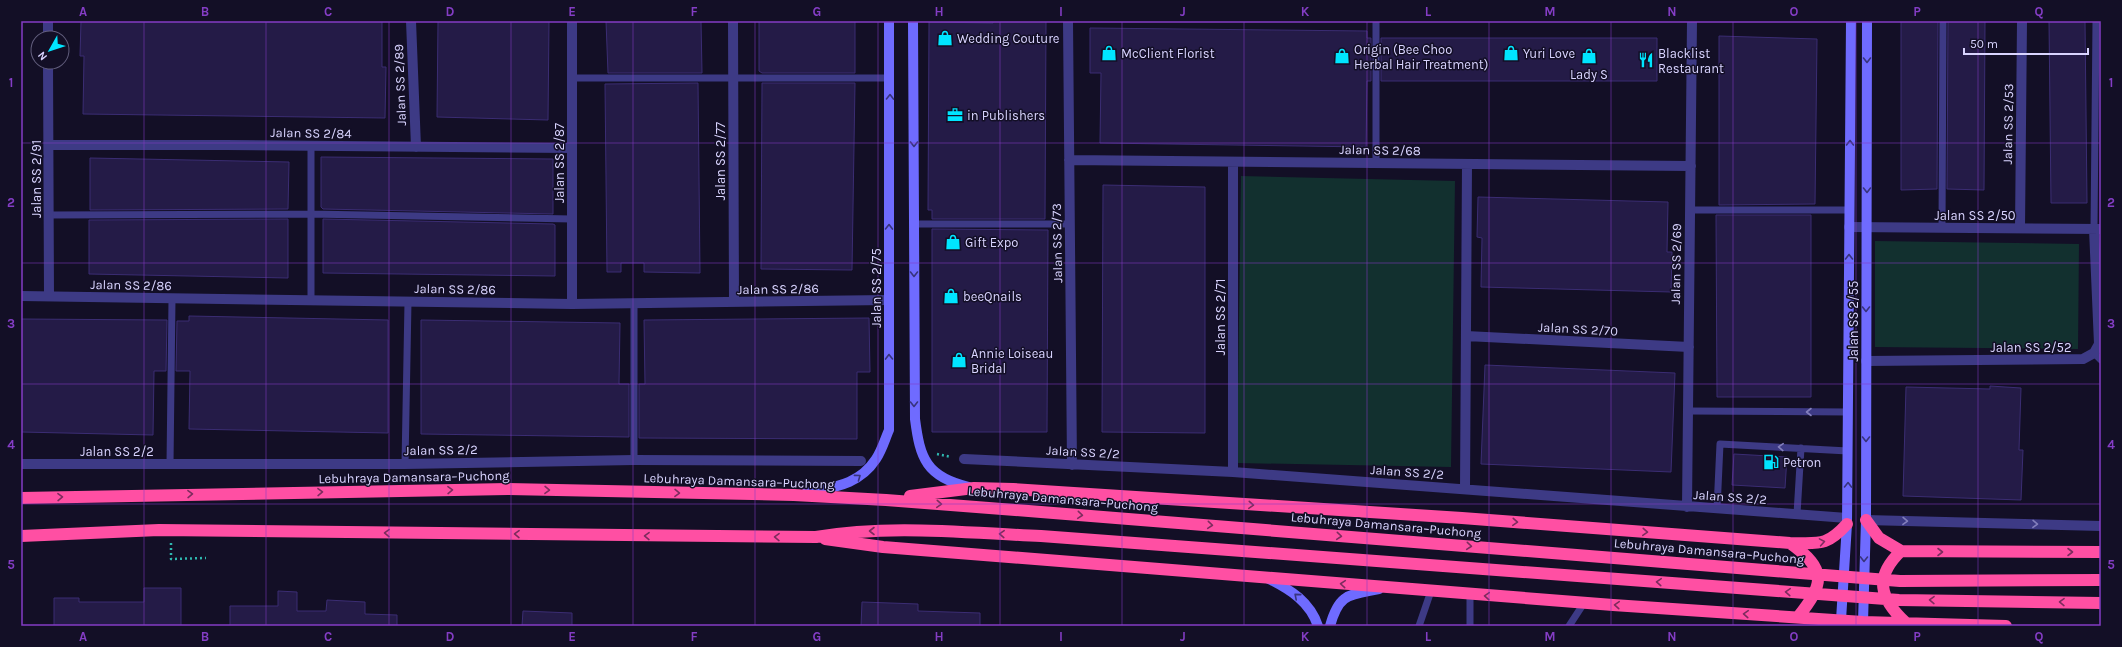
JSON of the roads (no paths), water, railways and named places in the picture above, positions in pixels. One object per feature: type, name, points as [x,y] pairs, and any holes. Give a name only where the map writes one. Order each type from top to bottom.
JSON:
[{"type":"highway","points":[[886,500],[974,488],[1462,518],[1790,543],[1824,543],[1835,537],[1847,521]]},
{"type":"highway","name":"Lebuhraya Damansara–Puchong","points":[[21,498],[508,489],[794,495],[886,500],[1041,512],[1900,581],[2101,580]]},
{"type":"highway","points":[[1866,520],[1879,538],[1901,551],[2101,552]]},
{"type":"highway","points":[[21,536],[158,530],[816,537],[866,531],[1041,536],[1899,600],[2101,603]]},
{"type":"highway","points":[[816,537],[883,547],[1266,577],[1383,588],[1863,622],[2006,626]]},
{"type":"highway","points":[[1790,543],[1807,556],[1818,574],[1818,586],[1815,594],[1798,617]]},
{"type":"highway","points":[[1901,551],[1889,563],[1883,580],[1882,590],[1894,612],[1906,623]]},
{"type":"street","name":"Jalan SS 2/89","points":[[411,21],[416,147]]},
{"type":"street","name":"Jalan SS 2/87","points":[[572,21],[572,304]]},
{"type":"street","name":"Jalan SS 2/77","points":[[733,21],[734,302]]},
{"type":"street","name":"Jalan SS 2/75","points":[[794,495],[845,485],[861,475],[877,458],[888,430],[890,401],[888,300],[890,21]]},
{"type":"street","points":[[913,21],[915,419],[918,446],[925,461],[936,473],[950,483],[974,488]]},
{"type":"street","name":"Jalan SS 2/73","points":[[1068,21],[1072,465]]},
{"type":"street","name":"Jalan SS 2/69","points":[[1687,507],[1692,21]]},
{"type":"street","name":"Jalan SS 2/55","points":[[1841,620],[1847,521],[1851,21]]},
{"type":"street","name":"Jalan SS 2/55","points":[[1863,622],[1866,520],[1867,21]]},
{"type":"street","name":"Jalan SS 2/53","points":[[2020,228],[2022,21]]},
{"type":"street","name":"Jalan SS 2/91","points":[[48,70],[49,296]]},
{"type":"street","name":"Jalan SS 2/84","points":[[49,145],[572,148]]},
{"type":"street","name":"Jalan SS 2/68","points":[[1069,160],[1690,166]]},
{"type":"street","name":"Jalan SS 2/71","points":[[1233,162],[1233,472]]},
{"type":"street","points":[[1465,489],[1467,164]]},
{"type":"street","name":"Jalan SS 2/50","points":[[1849,228],[2098,228]]},
{"type":"street","name":"Jalan SS 2/52","points":[[1866,360],[2083,359],[2097,357],[2099,344],[2098,228]]},
{"type":"street","name":"Jalan SS 2/86","points":[[21,296],[572,304],[888,300]]},
{"type":"street","name":"Jalan SS 2/70","points":[[1466,336],[1689,347]]},
{"type":"street","name":"Jalan SS 2/2","points":[[964,459],[1233,472],[1797,514],[1847,521]]},
{"type":"street","name":"Jalan SS 2/2","points":[[21,464],[405,464],[634,460],[861,461]]},
{"type":"street","points":[[1866,520],[2101,526]]},
{"type":"street","points":[[1266,577],[1298,596],[1311,610],[1318,626]]},
{"type":"street","points":[[1330,626],[1338,604],[1345,598],[1354,594],[1383,588]]},
{"type":"lane","points":[[1376,21],[1376,163]]},
{"type":"lane","points":[[1942,228],[1943,21]]},
{"type":"lane","points":[[2096,21],[2098,228]]},
{"type":"lane","points":[[572,78],[890,78]]},
{"type":"lane","points":[[311,146],[311,301]]},
{"type":"lane","points":[[1690,210],[1850,210]]},
{"type":"lane","points":[[49,215],[311,214],[572,219]]},
{"type":"lane","points":[[914,224],[1069,224]]},
{"type":"lane","points":[[170,464],[172,299]]},
{"type":"lane","points":[[405,464],[408,302]]},
{"type":"lane","points":[[634,303],[634,460]]},
{"type":"lane","points":[[1688,411],[1848,412]]},
{"type":"lane","points":[[1717,509],[1720,444],[1848,451]]},
{"type":"lane","points":[[1797,514],[1800,448]]},
{"type":"lane","points":[[1419,626],[1431,591]]},
{"type":"lane","points":[[1470,594],[1470,626]]},
{"type":"lane","points":[[1569,626],[1584,603]]},
{"type":"place","name":"Wedding Couture","points":[[945,38]]},
{"type":"place","name":"McClient Florist","points":[[1109,53]]},
{"type":"place","name":"Yuri Love","points":[[1511,53]]},
{"type":"place","name":"Origin (Bee Choo Herbal Hair Treatment)","points":[[1342,56]]},
{"type":"place","name":"Lady S","points":[[1589,56]]},
{"type":"place","name":"Blacklist Restaurant","points":[[1646,60]]},
{"type":"place","name":"in Publishers","points":[[955,115]]},
{"type":"place","name":"Gift Expo","points":[[953,242]]},
{"type":"place","name":"beeQnails","points":[[951,296]]},
{"type":"place","name":"Annie Loiseau Bridal","points":[[959,360]]},
{"type":"place","name":"Petron","points":[[1771,462]]}]
